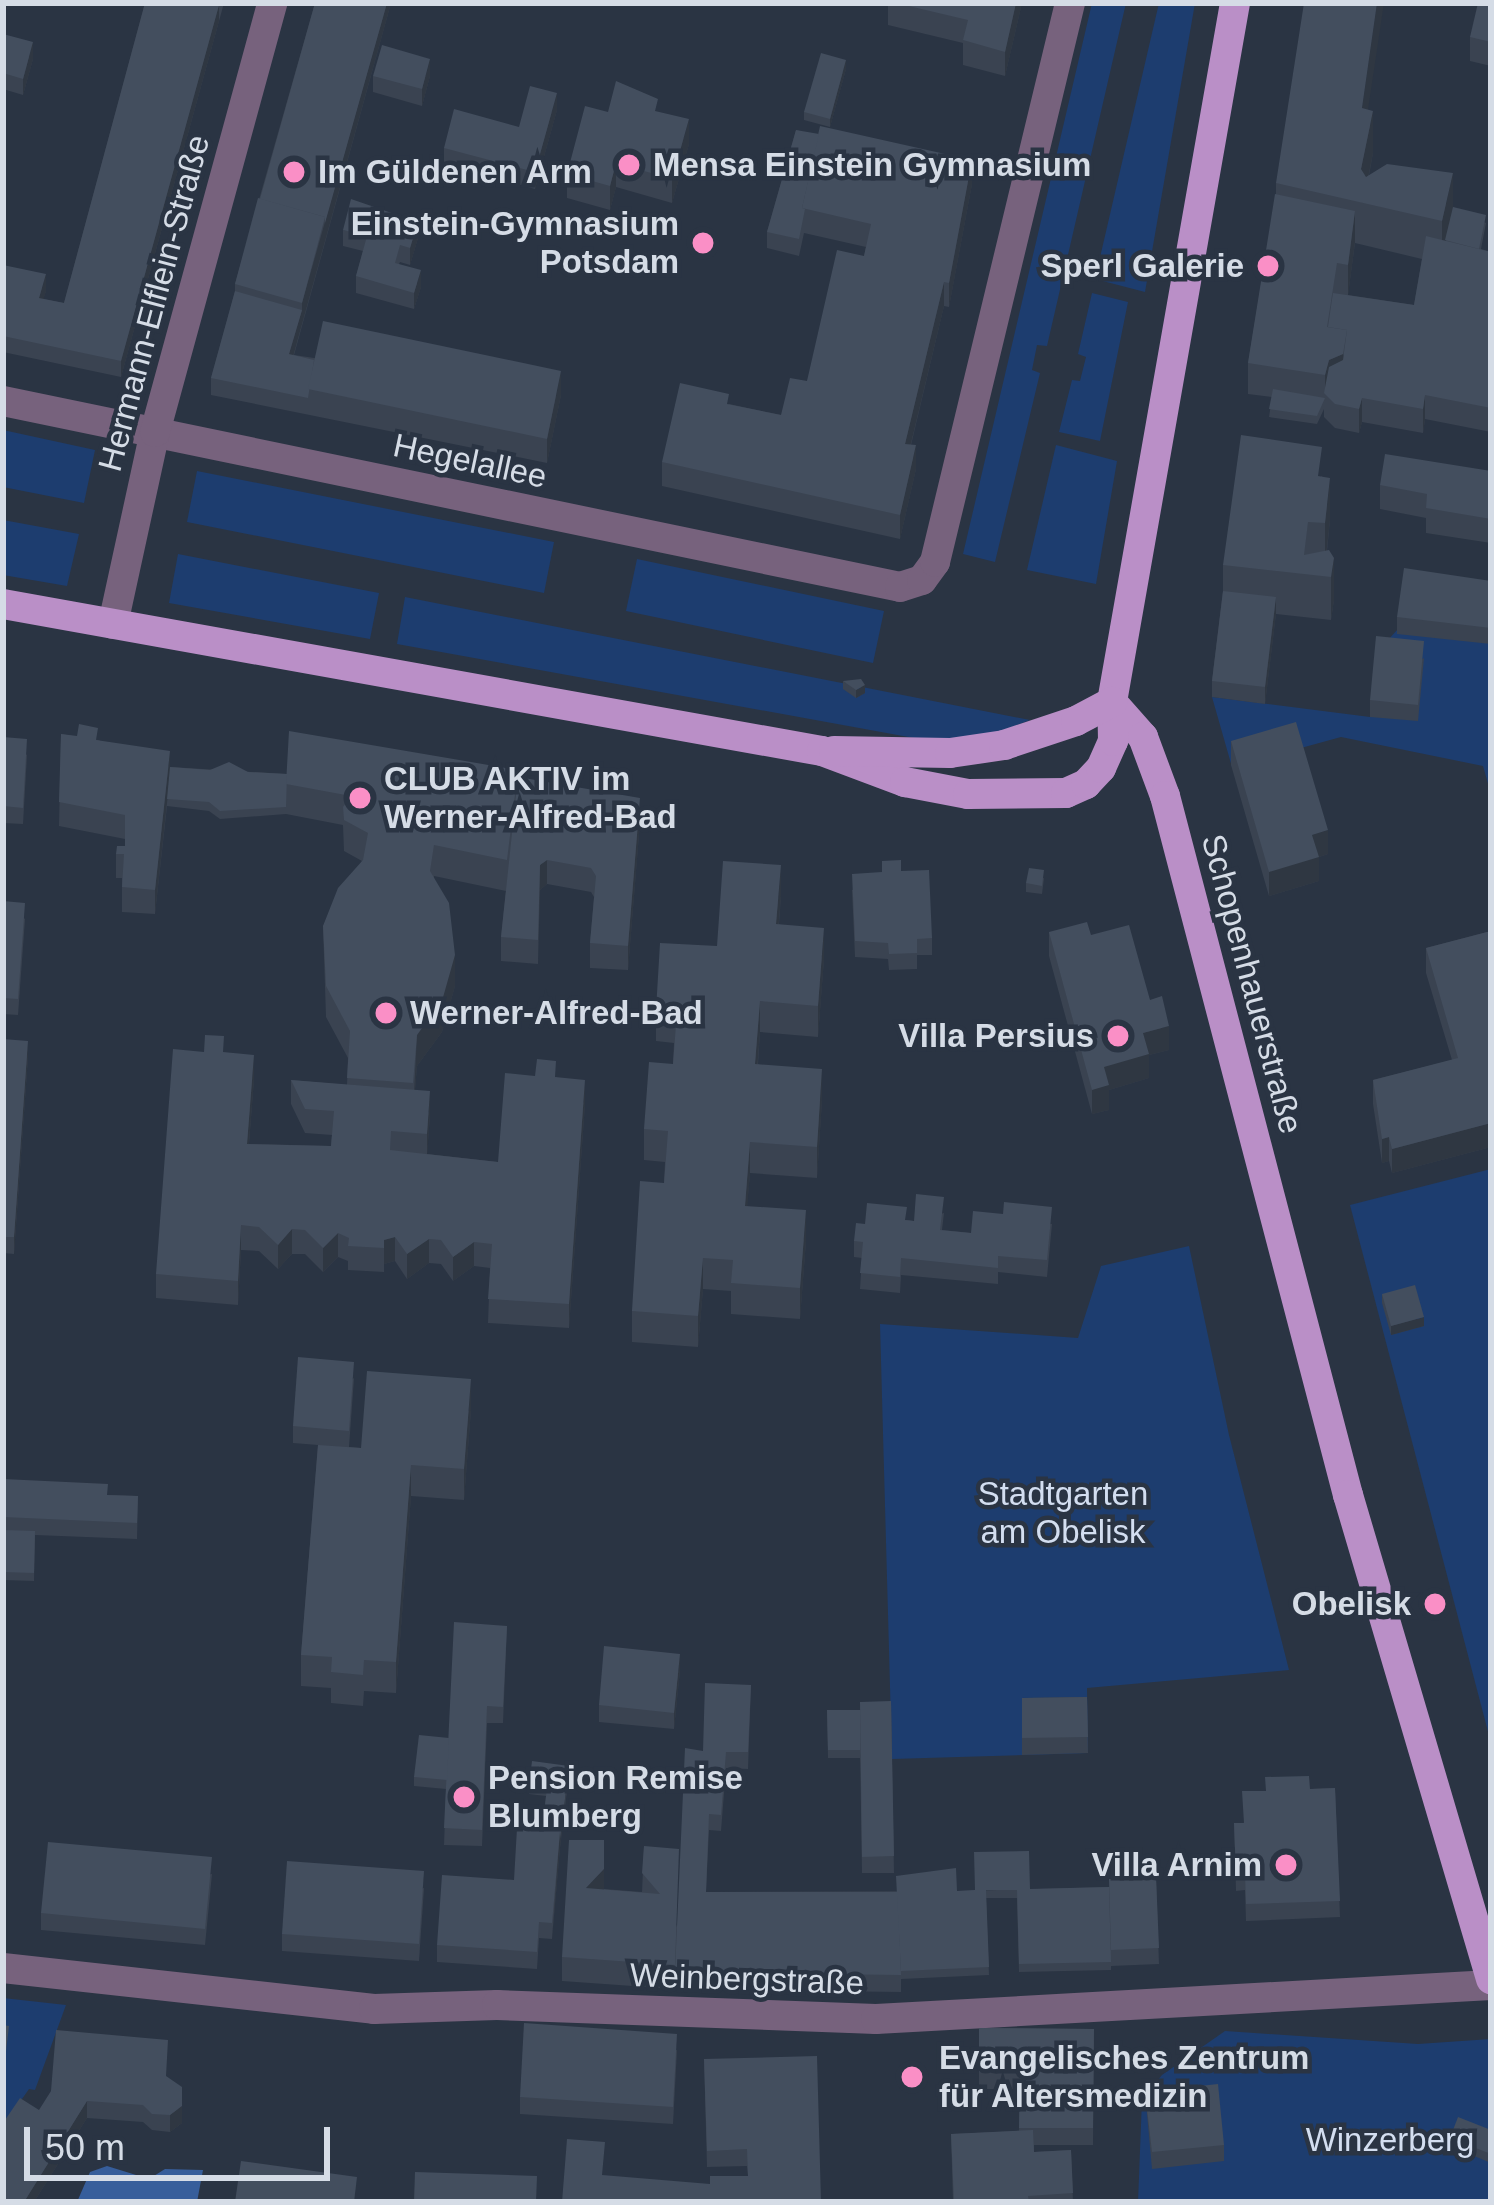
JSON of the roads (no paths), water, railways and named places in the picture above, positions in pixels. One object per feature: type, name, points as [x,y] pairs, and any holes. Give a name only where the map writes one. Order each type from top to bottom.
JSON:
[{"type":"main road","points":[[3,604],[821,752],[904,782],[968,794],[1066,793],[1101,768],[1113,741],[1112,702],[1234,3]]},
{"type":"main road","points":[[821,752],[950,753],[1004,745],[1076,721],[1112,702]]},
{"type":"main road","name":"Schopenhauerstraße","points":[[1112,702],[1143,737],[1161,781],[1348,1495],[1491,1982]]},
{"type":"street","name":"Hermann-Elflein-Straße","points":[[113,624],[155,432],[272,3]]},
{"type":"street","name":"Hegelallee","points":[[3,401],[900,587],[922,580],[935,562],[1070,3]]},
{"type":"street","name":"Weinbergstraße","points":[[3,1968],[374,2009],[497,2005],[875,2019],[1491,1982]]},
{"type":"place","name":"Mensa Einstein Gymnasium","points":[[629,165]]},
{"type":"place","name":"Im Güldenen Arm","points":[[294,172]]},
{"type":"place","name":"Einstein-Gymnasium Potsdam","points":[[703,243]]},
{"type":"place","name":"Sperl Galerie","points":[[1268,266]]},
{"type":"place","name":"CLUB AKTIV im Werner-Alfred-Bad","points":[[360,798]]},
{"type":"place","name":"Werner-Alfred-Bad","points":[[386,1013]]},
{"type":"place","name":"Villa Persius","points":[[1118,1036]]},
{"type":"place","name":"Obelisk","points":[[1435,1604]]},
{"type":"place","name":"Pension Remise Blumberg","points":[[464,1797]]},
{"type":"place","name":"Villa Arnim","points":[[1286,1865]]},
{"type":"place","name":"Evangelisches Zentrum für Altersmedizin","points":[[912,2077]]},
{"type":"park label","name":"Stadtgarten am Obelisk","points":[[1063,1513]]},
{"type":"park label","name":"Winzerberg","points":[[1390,2140]]}]
